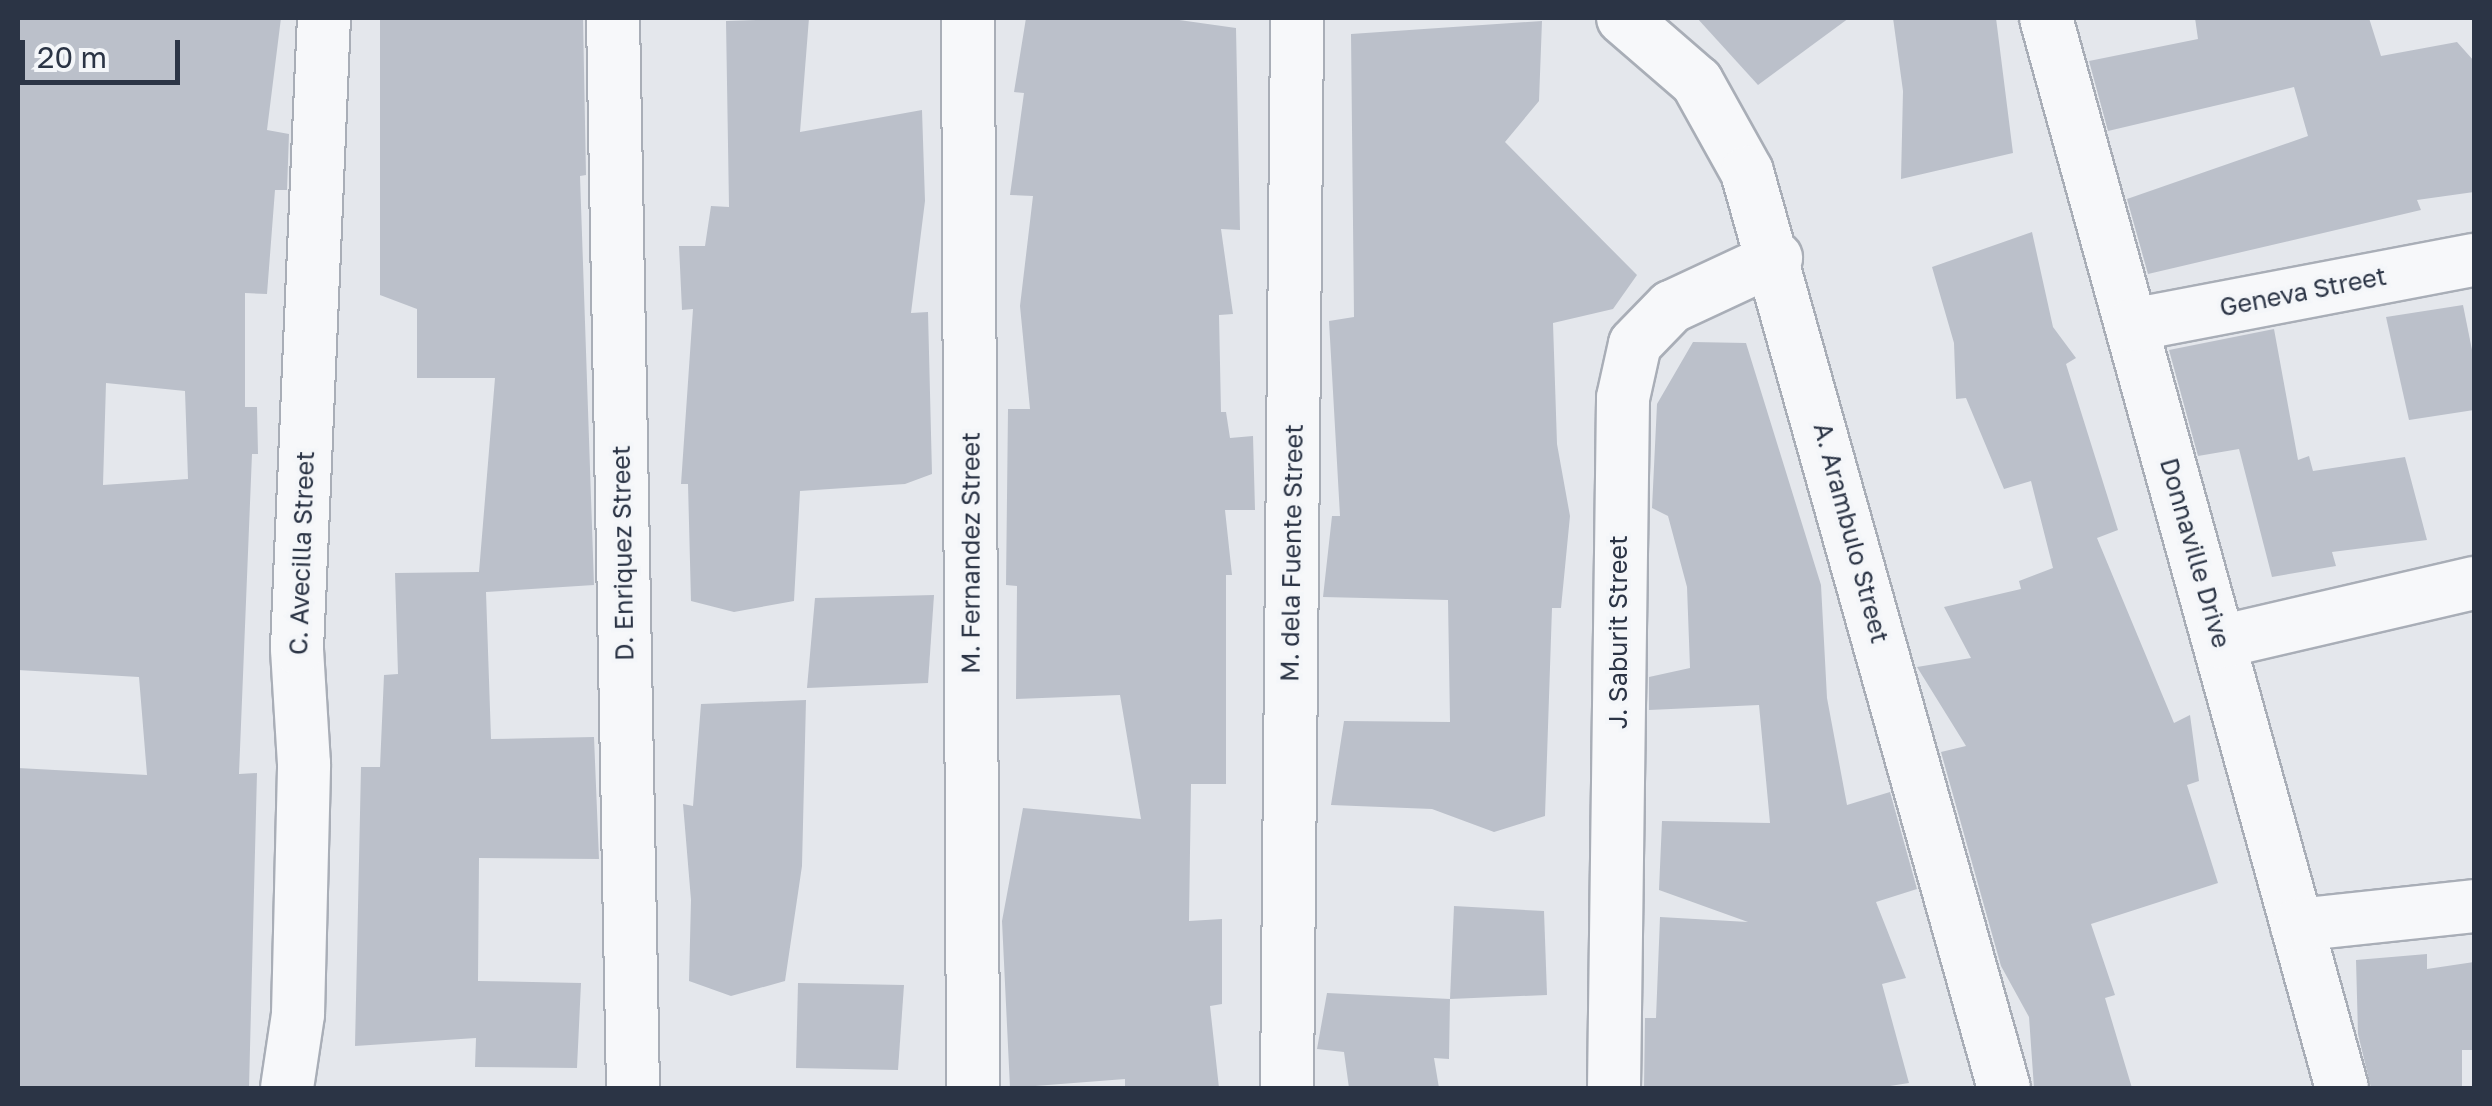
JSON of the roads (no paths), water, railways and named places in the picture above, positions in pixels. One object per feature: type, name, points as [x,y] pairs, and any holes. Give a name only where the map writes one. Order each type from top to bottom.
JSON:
[{"type":"street","name":"C. Avecilla Street","points":[[287,1088],[298,1014],[304,764],[297,648],[324,18]]},
{"type":"street","name":"D. Enriquez Street","points":[[613,18],[633,1088]]},
{"type":"street","name":"M. Fernandez Street","points":[[968,18],[973,1088]]},
{"type":"street","name":"M. dela Fuente Street","points":[[1286,1088],[1297,18]]},
{"type":"street","name":"A. Arambulo Street","points":[[1623,18],[1698,82],[1748,172],[1776,258],[2004,1088]]},
{"type":"street","name":"Donnaville Drive","points":[[2046,18],[2342,1088]]},
{"type":"street","name":"J. Saburit Street","points":[[1614,1088],[1622,398],[1636,344],[1672,307],[1776,258]]},
{"type":"street","name":"Geneva Street","points":[[2132,325],[2474,260]]},
{"type":"street","points":[[2220,642],[2474,582]]},
{"type":"street","points":[[2297,925],[2474,906]]}]
